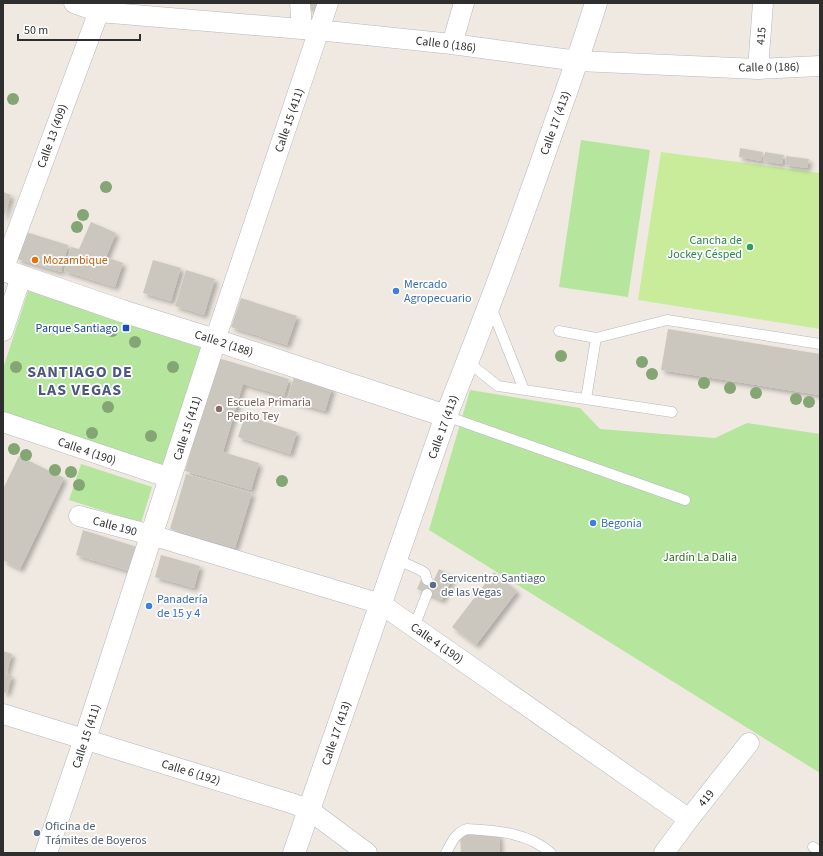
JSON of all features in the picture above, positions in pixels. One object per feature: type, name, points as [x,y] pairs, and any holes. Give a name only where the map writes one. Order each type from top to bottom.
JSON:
[{"type":"main road","name":"Calle 17 (413)","points":[[294,853],[446,416],[468,362],[528,201],[578,61],[596,3]]},
{"type":"main road","name":"Calle 2 (188)","points":[[9,272],[122,311],[446,416]]},
{"type":"main road","name":"Calle 15 (411)","points":[[46,853],[85,740],[215,340]]},
{"type":"street","name":"Calle 0 (186)","points":[[74,3],[311,30],[452,44],[578,61],[758,69],[820,66]]},
{"type":"street","points":[[300,3],[311,30]]},
{"type":"street","name":"Calle 15 (411)","points":[[215,340],[311,30],[328,3]]},
{"type":"street","points":[[452,44],[464,3]]},
{"type":"street","name":"415","points":[[758,69],[763,3]]},
{"type":"street","name":"Calle 13 (409)","points":[[3,331],[9,272],[100,7]]},
{"type":"street","name":"Calle 4 (190)","points":[[3,422],[170,478]]},
{"type":"street","name":"Calle 190","points":[[79,516],[151,535]]},
{"type":"street","name":"Calle 4 (190)","points":[[151,535],[381,604],[689,819]]},
{"type":"street","name":"Calle 6 (192)","points":[[3,714],[294,804],[309,810],[367,853]]},
{"type":"street","name":"419","points":[[664,853],[749,743]]},
{"type":"lane","points":[[490,303],[524,390]]},
{"type":"lane","points":[[559,331],[596,338],[667,320],[820,344]]},
{"type":"lane","points":[[586,399],[596,338]]},
{"type":"lane","points":[[468,362],[498,386],[672,412]]},
{"type":"lane","points":[[446,416],[685,500]]},
{"type":"lane","points":[[396,559],[425,573],[428,580]]},
{"type":"lane","points":[[414,627],[427,594]]},
{"type":"lane","points":[[446,853],[456,836],[461,831],[467,830],[513,833],[529,839],[551,853]]},
{"type":"green space","points":[[581,140],[650,150],[628,297],[559,287]]},
{"type":"green space","points":[[661,152],[820,173],[820,329],[638,300]]},
{"type":"green space","points":[[28,291],[201,348],[163,465],[3,413],[3,369]]},
{"type":"green space","name":"Jardín La Dalia","points":[[470,390],[580,408],[600,429],[715,438],[747,423],[820,434],[820,773],[429,530]]},
{"type":"green space","points":[[81,464],[152,487],[141,523],[69,500]]},
{"type":"building","points":[[309,3],[318,3],[316,12],[310,10]]},
{"type":"building","points":[[740,148],[763,152],[761,161],[739,157]]},
{"type":"building","points":[[765,152],[784,155],[782,164],[763,161]]},
{"type":"building","points":[[786,156],[809,159],[807,168],[785,165]]},
{"type":"building","points":[[3,192],[11,195],[3,219]]},
{"type":"building","points":[[91,222],[116,233],[106,257],[123,263],[115,287],[64,271],[71,247],[79,249]]},
{"type":"building","points":[[26,232],[68,245],[61,272],[17,259]]},
{"type":"building","points":[[153,260],[181,268],[171,301],[143,293]]},
{"type":"building","points":[[186,270],[215,279],[204,315],[175,306]]},
{"type":"building","points":[[241,298],[297,316],[287,345],[231,327]]},
{"type":"building","points":[[668,329],[820,354],[820,395],[661,370]]},
{"type":"building","name":"Escuela Primaria Pepito Tey","points":[[218,358],[289,379],[284,396],[243,384],[223,452],[259,463],[251,490],[185,471]]},
{"type":"building","points":[[294,377],[332,388],[325,411],[287,400]]},
{"type":"building","points":[[245,415],[297,432],[290,454],[238,437]]},
{"type":"building","points":[[19,456],[64,478],[20,569],[3,560],[3,489]]},
{"type":"building","points":[[186,474],[252,493],[235,548],[170,529]]},
{"type":"building","points":[[83,530],[137,547],[129,571],[76,555]]},
{"type":"building","points":[[161,555],[200,566],[194,588],[155,577]]},
{"type":"building","name":"Servicentro Santiago de las Vegas","points":[[439,569],[453,576],[442,600],[417,589],[422,577],[433,582]]},
{"type":"building","points":[[494,572],[517,591],[476,645],[452,627]]},
{"type":"building","points":[[3,651],[12,654],[6,674],[12,676],[7,693],[3,692]]},
{"type":"building","points":[[499,834],[500,853],[461,853],[460,835]]},
{"type":"place","name":"Cancha de Jockey Césped","points":[[750,247]]},
{"type":"place","name":"Mozambique","points":[[35,260]]},
{"type":"place","name":"Mercado Agropecuario","points":[[396,291]]},
{"type":"place","name":"Parque Santiago","points":[[126,328]]},
{"type":"place","name":"Escuela Primaria Pepito Tey","points":[[219,409]]},
{"type":"place","name":"Begonia","points":[[593,523]]},
{"type":"place","name":"Servicentro Santiago de las Vegas","points":[[433,585]]},
{"type":"place","name":"Panadería de 15 y 4","points":[[149,606]]},
{"type":"place","name":"Oficina de Trámites de Boyeros","points":[[37,833]]},
{"type":"district","name":"SANTIAGO DE LAS VEGAS","points":[[80,380]]}]
